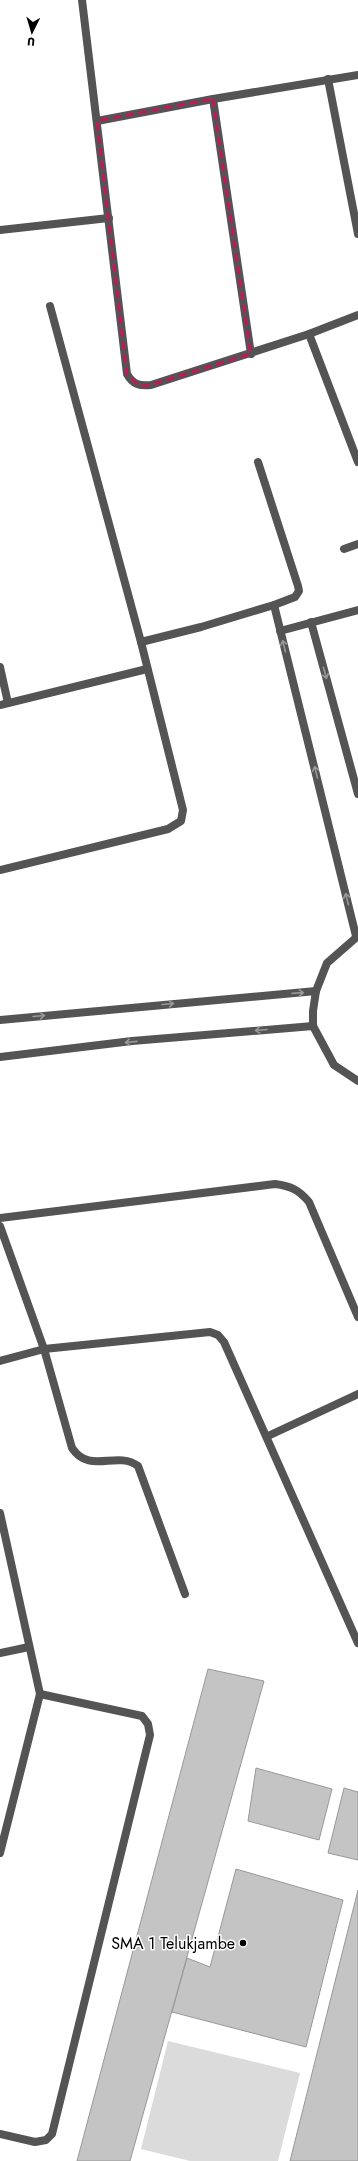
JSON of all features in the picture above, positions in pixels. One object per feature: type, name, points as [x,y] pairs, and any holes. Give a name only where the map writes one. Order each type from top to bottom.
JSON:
[{"type":"street","points":[[82,0],[110,218],[127,374],[131,381],[140,386],[152,385],[309,334],[358,315]]},
{"type":"street","points":[[97,121],[213,99],[358,75]]},
{"type":"street","points":[[328,79],[358,234]]},
{"type":"street","points":[[213,99],[250,354]]},
{"type":"street","points":[[0,230],[110,218]]},
{"type":"street","points":[[0,870],[168,829],[181,821],[183,810],[141,642],[50,306]]},
{"type":"street","points":[[309,334],[358,462]]},
{"type":"street","points":[[141,642],[201,627],[274,605],[295,597],[299,592],[258,462]]},
{"type":"street","points":[[344,549],[358,544]]},
{"type":"street","points":[[274,605],[357,936],[327,963],[316,992],[313,1010],[313,1026],[334,1064],[358,1081]]},
{"type":"street","points":[[280,631],[358,610]]},
{"type":"street","points":[[312,622],[358,794]]},
{"type":"street","points":[[0,667],[8,703]]},
{"type":"street","points":[[0,705],[148,669]]},
{"type":"street","points":[[0,1020],[316,992]]},
{"type":"street","points":[[0,1057],[132,1041],[313,1026]]},
{"type":"street","points":[[0,1218],[275,1184],[288,1186],[301,1192],[309,1202],[358,1317]]},
{"type":"street","points":[[0,1226],[44,1349],[72,1448],[78,1456],[86,1461],[125,1461],[138,1466],[185,1594]]},
{"type":"street","points":[[0,1361],[44,1349],[210,1332],[218,1335],[224,1342],[268,1436],[358,1643]]},
{"type":"street","points":[[268,1436],[358,1394]]},
{"type":"street","points":[[0,1513],[40,1694],[0,1853]]},
{"type":"street","points":[[0,1653],[29,1647]]},
{"type":"street","points":[[0,2134],[35,2142],[46,2140],[52,2134],[150,1735],[148,1724],[142,1716],[40,1694]]},
{"type":"highlighted area","points":[[213,99],[251,354],[151,385],[139,386],[127,374],[97,121]]},
{"type":"shaded area","points":[[168,2041],[300,2073],[278,2161],[190,2161],[141,2149]]},
{"type":"building","points":[[208,1669],[264,1681],[130,2161],[77,2161]]},
{"type":"building","points":[[256,1768],[332,1789],[319,1840],[248,1821]]},
{"type":"building","points":[[344,1788],[358,1792],[358,1860],[328,1853]]},
{"type":"building","points":[[236,1869],[343,1900],[306,2047],[172,2012],[187,1958],[210,1967]]},
{"type":"building","points":[[358,1890],[358,2161],[290,2161]]},
{"type":"place","name":"SMA 1 Telukjambe","points":[[243,1943]]}]
